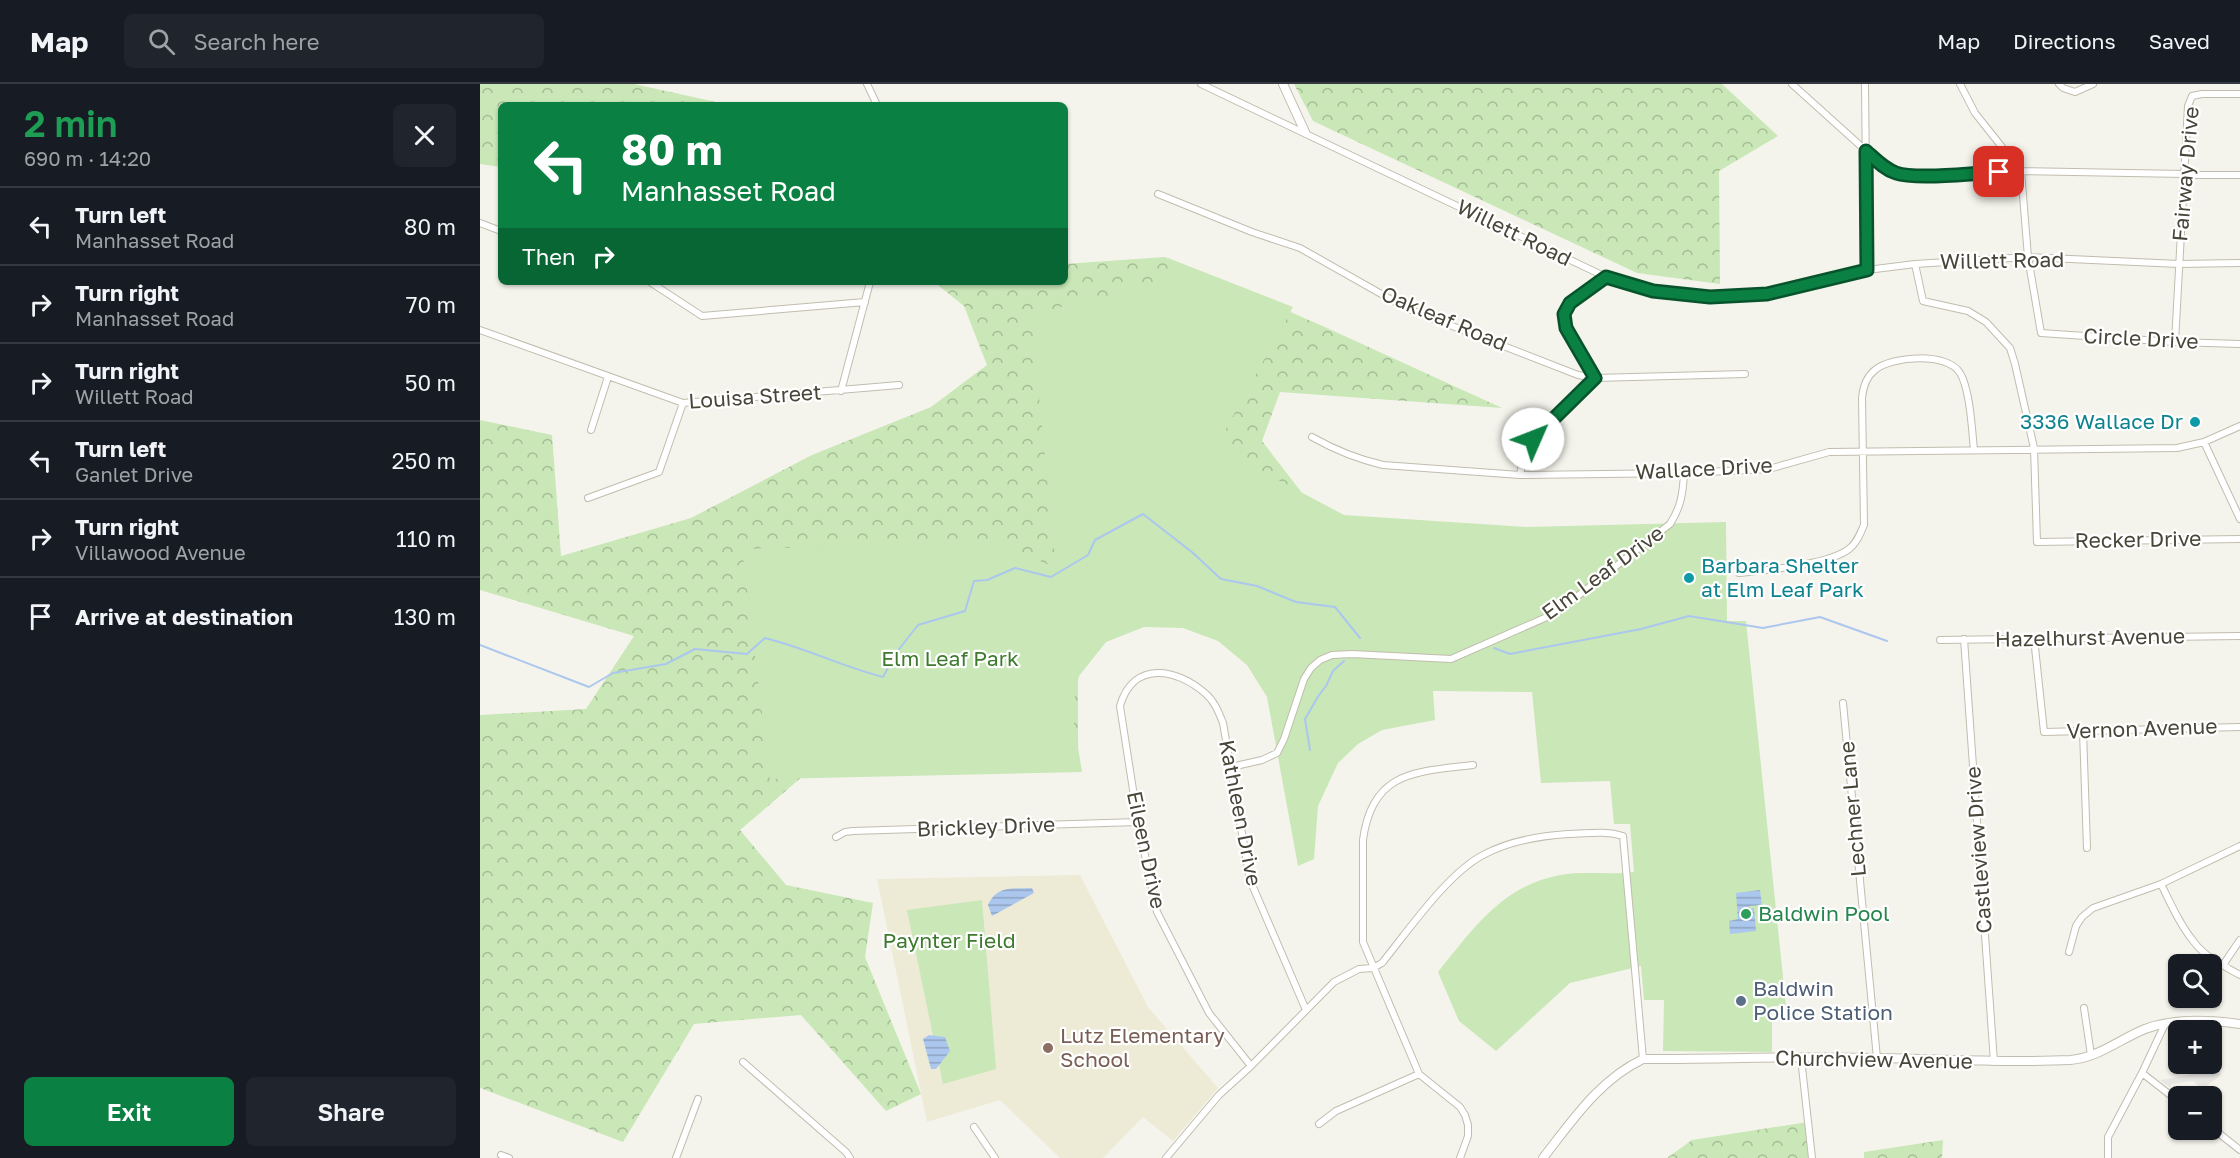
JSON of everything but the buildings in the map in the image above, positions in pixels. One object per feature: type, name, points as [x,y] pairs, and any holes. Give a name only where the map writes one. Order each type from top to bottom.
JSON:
[{"type":"street","points":[[867,84],[876,102]]},
{"type":"street","name":"Willett Road","points":[[1201,84],[1606,277],[1653,291],[1710,297],[1767,294],[1867,270],[1915,264],[2028,257],[2179,264],[2240,263]]},
{"type":"street","points":[[1283,84],[1305,132]]},
{"type":"street","points":[[1792,84],[1883,166],[1897,173],[1912,176],[2021,171],[2240,175]]},
{"type":"street","points":[[1865,84],[1867,270]]},
{"type":"street","points":[[1960,84],[1975,113],[2021,171],[2028,257]]},
{"type":"street","points":[[2060,84],[2076,92],[2093,84]]},
{"type":"street","name":"Fairway Drive","points":[[2175,342],[2188,106],[2192,96],[2240,94]]},
{"type":"street","name":"Oakleaf Road","points":[[1158,194],[1252,232],[1300,248],[1406,308],[1578,375],[1595,378],[1745,374]]},
{"type":"street","points":[[480,224],[498,230]]},
{"type":"street","name":"Circle Drive","points":[[2028,257],[2041,333],[2240,344]]},
{"type":"street","points":[[1915,264],[1923,301],[1968,311],[1986,322],[2010,348],[2034,448]]},
{"type":"street","points":[[1520,475],[1524,454],[1533,439],[1595,378],[1566,328],[1564,314],[1570,303],[1606,277]]},
{"type":"street","points":[[655,285],[702,316],[865,302]]},
{"type":"street","points":[[841,391],[869,285]]},
{"type":"street","name":"Louisa Street","points":[[480,330],[683,404],[899,385]]},
{"type":"street","points":[[1739,573],[1795,566],[1848,550],[1856,542],[1864,525],[1862,451],[1864,384],[1875,370],[1889,362],[1901,359],[1936,359],[1950,364],[1959,371],[1965,383],[1974,450]]},
{"type":"street","points":[[591,430],[608,377]]},
{"type":"street","points":[[588,498],[659,472],[683,404]]},
{"type":"street","name":"Wallace Drive","points":[[1312,437],[1338,452],[1383,465],[1520,475],[1684,473],[1769,469],[1829,452],[2177,448],[2204,442],[2240,426]]},
{"type":"street","points":[[2204,442],[2240,519]]},
{"type":"street","name":"Recker Drive","points":[[2034,448],[2037,542],[2240,539]]},
{"type":"street","name":"Elm Leaf Drive","points":[[1231,767],[1262,760],[1277,753],[1284,740],[1304,679],[1320,660],[1332,655],[1352,654],[1451,659],[1556,613],[1670,524],[1680,509],[1684,473]]},
{"type":"street","name":"Hazelhurst Avenue","points":[[1940,640],[2240,636]]},
{"type":"street","name":"Vernon Avenue","points":[[2034,638],[2044,732],[2240,727]]},
{"type":"street","name":"Castleview Drive","points":[[1964,639],[1994,1062]]},
{"type":"street","name":"Kathleen Drive","points":[[1131,684],[1146,674],[1179,676],[1208,695],[1217,708],[1223,723],[1250,880],[1306,1010]]},
{"type":"street","name":"Eileen Drive","points":[[1131,684],[1124,692],[1120,706],[1138,822],[1156,912],[1209,1013],[1251,1066]]},
{"type":"street","name":"Lechner Lane","points":[[1843,703],[1877,1058]]},
{"type":"street","points":[[2083,731],[2087,848]]},
{"type":"street","points":[[1460,1158],[1468,1136],[1465,1115],[1460,1107],[1419,1074],[1363,942],[1363,840],[1365,824],[1372,806],[1384,788],[1399,779],[1418,773],[1473,765]]},
{"type":"street","name":"Brickley Drive","points":[[836,837],[853,831],[1138,822]]},
{"type":"street","points":[[1166,1158],[1219,1095],[1334,982],[1359,969],[1373,968],[1382,963],[1438,895],[1460,873],[1481,856],[1510,844],[1545,835],[1609,832],[1623,836],[1642,1059]]},
{"type":"street","points":[[2069,952],[2076,926],[2082,917],[2093,908],[2161,884],[2240,846]]},
{"type":"street","points":[[2161,884],[2194,944],[2240,975]]},
{"type":"street","points":[[2223,965],[2240,939]]},
{"type":"street","points":[[2084,1008],[2091,1055]]},
{"type":"street","name":"Churchview Avenue","points":[[1543,1158],[1604,1084],[1623,1068],[1642,1059],[1877,1058],[1994,1062],[2073,1060],[2091,1055],[2146,1029],[2165,1024],[2203,1022],[2240,1024]]},
{"type":"street","points":[[2108,1158],[2108,1137],[2165,1024]]},
{"type":"street","points":[[1801,1058],[1812,1158]]},
{"type":"street","points":[[743,1062],[850,1158]]},
{"type":"street","points":[[2142,1073],[2168,1093]]},
{"type":"street","points":[[1319,1124],[1336,1111],[1419,1074]]},
{"type":"street","points":[[676,1158],[698,1099]]},
{"type":"street","points":[[974,1127],[995,1158]]},
{"type":"street","points":[[2222,1136],[2240,1150]]},
{"type":"street","points":[[501,1155],[509,1158]]},
{"type":"shaded area","name":"Lutz Elementary School","points":[[1080,875],[1148,1007],[1218,1088],[1173,1141],[1143,1117],[1103,1158],[1060,1158],[1000,1100],[927,1122],[877,879]]},
{"type":"shaded area","points":[[2190,1075],[2221,1075],[2206,1086],[2198,1086],[2194,1081],[2168,1086],[2160,1080]]},
{"type":"green space","points":[[480,84],[634,84],[716,102],[498,102],[498,167],[480,164]]},
{"type":"green space","points":[[1294,84],[1722,84],[1778,136],[1719,171],[1720,284],[1637,273],[1313,121]]},
{"type":"green space","points":[[1165,257],[1502,408],[1280,392],[1262,441],[1302,493],[1124,618],[1078,666],[1078,765],[810,770],[740,830],[786,885],[873,903],[865,957],[921,1094],[886,1111],[801,1015],[694,1024],[623,1142],[480,1088],[480,715],[586,709],[634,636],[480,590],[480,420],[552,435],[561,556],[691,518],[812,455],[931,407],[987,365],[964,306],[938,285],[1068,285],[1068,264]]},
{"type":"green space","name":"Elm Leaf Park","points":[[1168,258],[1293,307],[1216,447],[1344,515],[1527,527],[1726,522],[1727,621],[1746,621],[1786,1006],[1772,1006],[1772,1052],[1663,1051],[1664,1000],[1644,1000],[1641,966],[1570,983],[1496,1051],[1459,1021],[1438,972],[1477,925],[1505,899],[1521,889],[1560,875],[1634,872],[1630,824],[1614,824],[1610,781],[1541,783],[1532,692],[1433,691],[1435,720],[1382,730],[1358,744],[1338,763],[1318,806],[1314,859],[1298,866],[1267,697],[1247,665],[1218,641],[1183,628],[1144,627],[1106,642],[1079,676],[1072,711],[1082,772],[770,779],[742,549],[997,542],[1056,568],[1031,314],[1170,281]]},
{"type":"green space","name":"Paynter Field","points":[[982,900],[996,1069],[943,1084],[907,910]]},
{"type":"green space","points":[[1808,1122],[1812,1158],[1667,1158],[1692,1140]]},
{"type":"green space","points":[[1943,1140],[1942,1158],[1864,1158],[1864,1152]]},
{"type":"water","points":[[1032,888],[1034,893],[992,916],[988,905],[996,894],[1006,889]]},
{"type":"water","name":"Baldwin Pool","points":[[1760,890],[1762,905],[1749,906],[1750,909],[1754,908],[1756,931],[1730,934],[1729,921],[1738,919],[1736,893]]},
{"type":"water","points":[[929,1035],[945,1037],[950,1051],[936,1069],[931,1069],[923,1039]]},
{"type":"waterway","points":[[480,645],[589,687],[613,673],[666,664],[695,649],[747,654],[765,638],[883,677],[896,653],[918,625],[965,611],[974,581],[987,580],[1015,568],[1051,577],[1088,555],[1095,540],[1143,514],[1193,553],[1221,579],[1257,586],[1296,602],[1335,607],[1360,638]]},
{"type":"waterway","points":[[1494,648],[1510,654],[1641,629],[1689,616],[1763,628],[1820,617],[1887,641]]},
{"type":"waterway","points":[[1310,750],[1305,719],[1333,671],[1344,661]]},
{"type":"place","name":"3336 Wallace Dr","points":[[2195,422]]},
{"type":"place","name":"Barbara Shelter at Elm Leaf Park","points":[[1689,578]]},
{"type":"place","name":"Baldwin Pool","points":[[1746,914]]},
{"type":"place","name":"Baldwin Police Station","points":[[1741,1001]]},
{"type":"place","name":"Lutz Elementary School","points":[[1048,1048]]},
{"type":"route","points":[[1533,439],[1595,378],[1566,328],[1564,314],[1570,303],[1606,277],[1653,291],[1710,297],[1767,294],[1867,270],[1866,151],[1883,166],[1897,173],[1912,176],[1999,172]]}]
